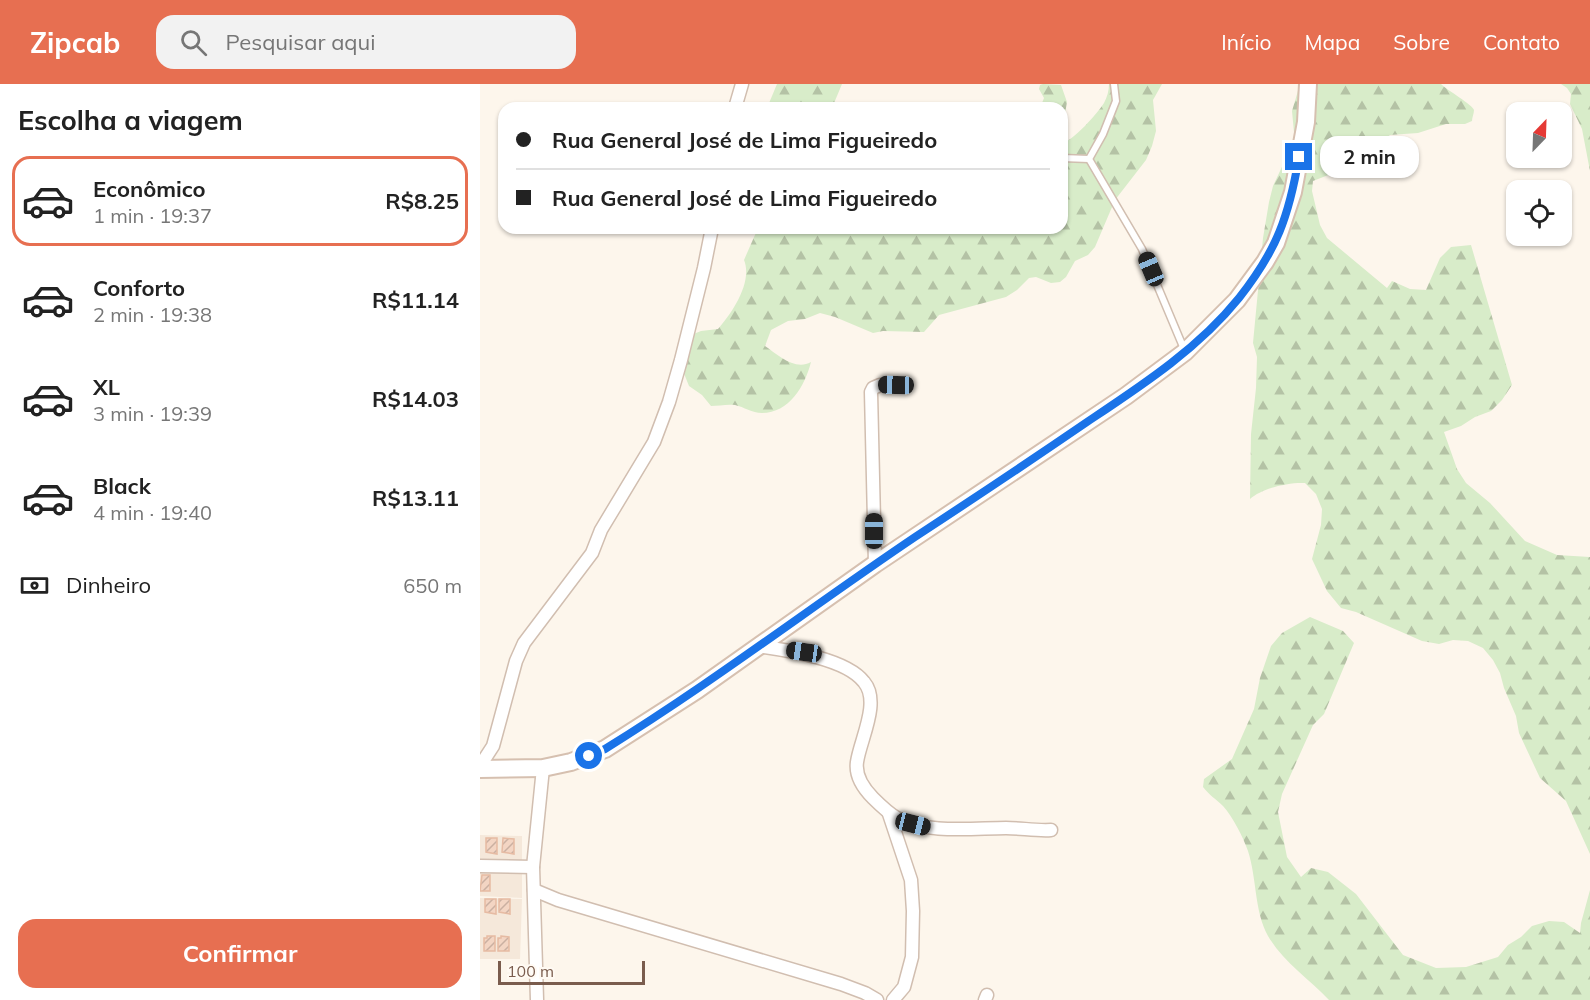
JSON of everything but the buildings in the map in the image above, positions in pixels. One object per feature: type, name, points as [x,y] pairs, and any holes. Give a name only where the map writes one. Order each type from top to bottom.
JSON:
[{"type":"street","points":[[737,102],[742,84]]},
{"type":"street","points":[[480,768],[543,768],[571,762],[605,749],[697,690],[875,564],[1126,396],[1185,352],[1238,300],[1276,243],[1293,192],[1306,122],[1308,84]]},
{"type":"street","points":[[480,768],[493,746],[516,661],[524,643],[592,553],[602,530],[654,442],[681,360],[711,234]]},
{"type":"street","points":[[875,564],[872,392],[873,388],[880,385],[896,385]]},
{"type":"street","points":[[758,646],[804,652],[849,670],[866,683],[869,697],[869,719],[857,761],[857,770],[866,792],[889,814],[899,820],[927,827],[1051,830]]},
{"type":"street","points":[[537,1000],[533,867],[543,768]]},
{"type":"street","points":[[889,814],[910,880],[913,910],[912,957],[904,987],[893,1000]]},
{"type":"street","points":[[480,866],[533,867]]},
{"type":"street","points":[[534,890],[558,900],[841,984],[877,1000]]},
{"type":"lane","points":[[1089,159],[1103,134],[1116,100],[1114,84]]},
{"type":"lane","points":[[1068,158],[1089,159]]},
{"type":"lane","points":[[1089,159],[1142,249],[1185,352]]},
{"type":"shaded area","points":[[480,835],[522,836],[522,898],[480,896]]},
{"type":"shaded area","points":[[480,898],[522,899],[520,959],[480,959]]},
{"type":"green space","points":[[777,84],[842,84],[834,102],[770,102]]},
{"type":"green space","points":[[1109,84],[1162,84],[1153,100],[1156,131],[1146,160],[1115,200],[1095,247],[1088,255],[1075,261],[1066,277],[1060,282],[1051,283],[1036,277],[1029,278],[1006,297],[939,315],[924,332],[883,331],[873,333],[820,313],[805,319],[788,321],[771,330],[765,346],[793,363],[799,365],[811,362],[800,389],[788,403],[772,412],[758,413],[735,405],[711,406],[702,395],[689,386],[683,371],[686,337],[701,331],[718,329],[729,315],[740,297],[746,278],[744,260],[755,234],[1068,234],[1068,140],[1078,133],[1096,113],[1105,101]]},
{"type":"green space","points":[[1300,84],[1441,84],[1474,110],[1472,121],[1465,124],[1446,124],[1418,133],[1390,135],[1366,153],[1343,163],[1336,172],[1313,181],[1312,191],[1320,225],[1327,238],[1387,288],[1392,281],[1410,289],[1426,290],[1440,258],[1451,247],[1471,245],[1512,385],[1491,411],[1444,432],[1457,469],[1466,483],[1490,503],[1525,541],[1557,555],[1590,557],[1590,854],[1566,801],[1540,778],[1519,733],[1516,716],[1500,673],[1483,648],[1468,641],[1453,640],[1439,644],[1422,641],[1356,612],[1341,608],[1327,591],[1312,559],[1321,525],[1322,509],[1316,494],[1305,483],[1276,486],[1250,499],[1251,434],[1257,357],[1253,343],[1263,238],[1273,186],[1295,143],[1292,111]]},
{"type":"green space","points":[[1561,84],[1590,84],[1590,171],[1582,129],[1572,108],[1571,94]]},
{"type":"green space","points":[[1040,85],[1061,85],[1067,102],[1042,102],[1044,98],[1039,89]]},
{"type":"green space","points":[[1310,617],[1343,631],[1354,643],[1324,714],[1313,725],[1282,794],[1278,812],[1287,857],[1301,877],[1311,868],[1328,872],[1356,894],[1403,955],[1436,968],[1466,967],[1498,957],[1508,945],[1532,926],[1549,921],[1564,922],[1580,933],[1590,890],[1590,1000],[1329,1000],[1274,945],[1260,916],[1248,851],[1227,811],[1203,787],[1204,779],[1232,759],[1254,709],[1260,678],[1271,646],[1282,633]]},
{"type":"route","points":[[589,756],[605,749],[697,690],[859,575],[1126,396],[1185,352],[1238,300],[1265,262],[1276,243],[1284,221],[1293,192],[1299,157]]}]
